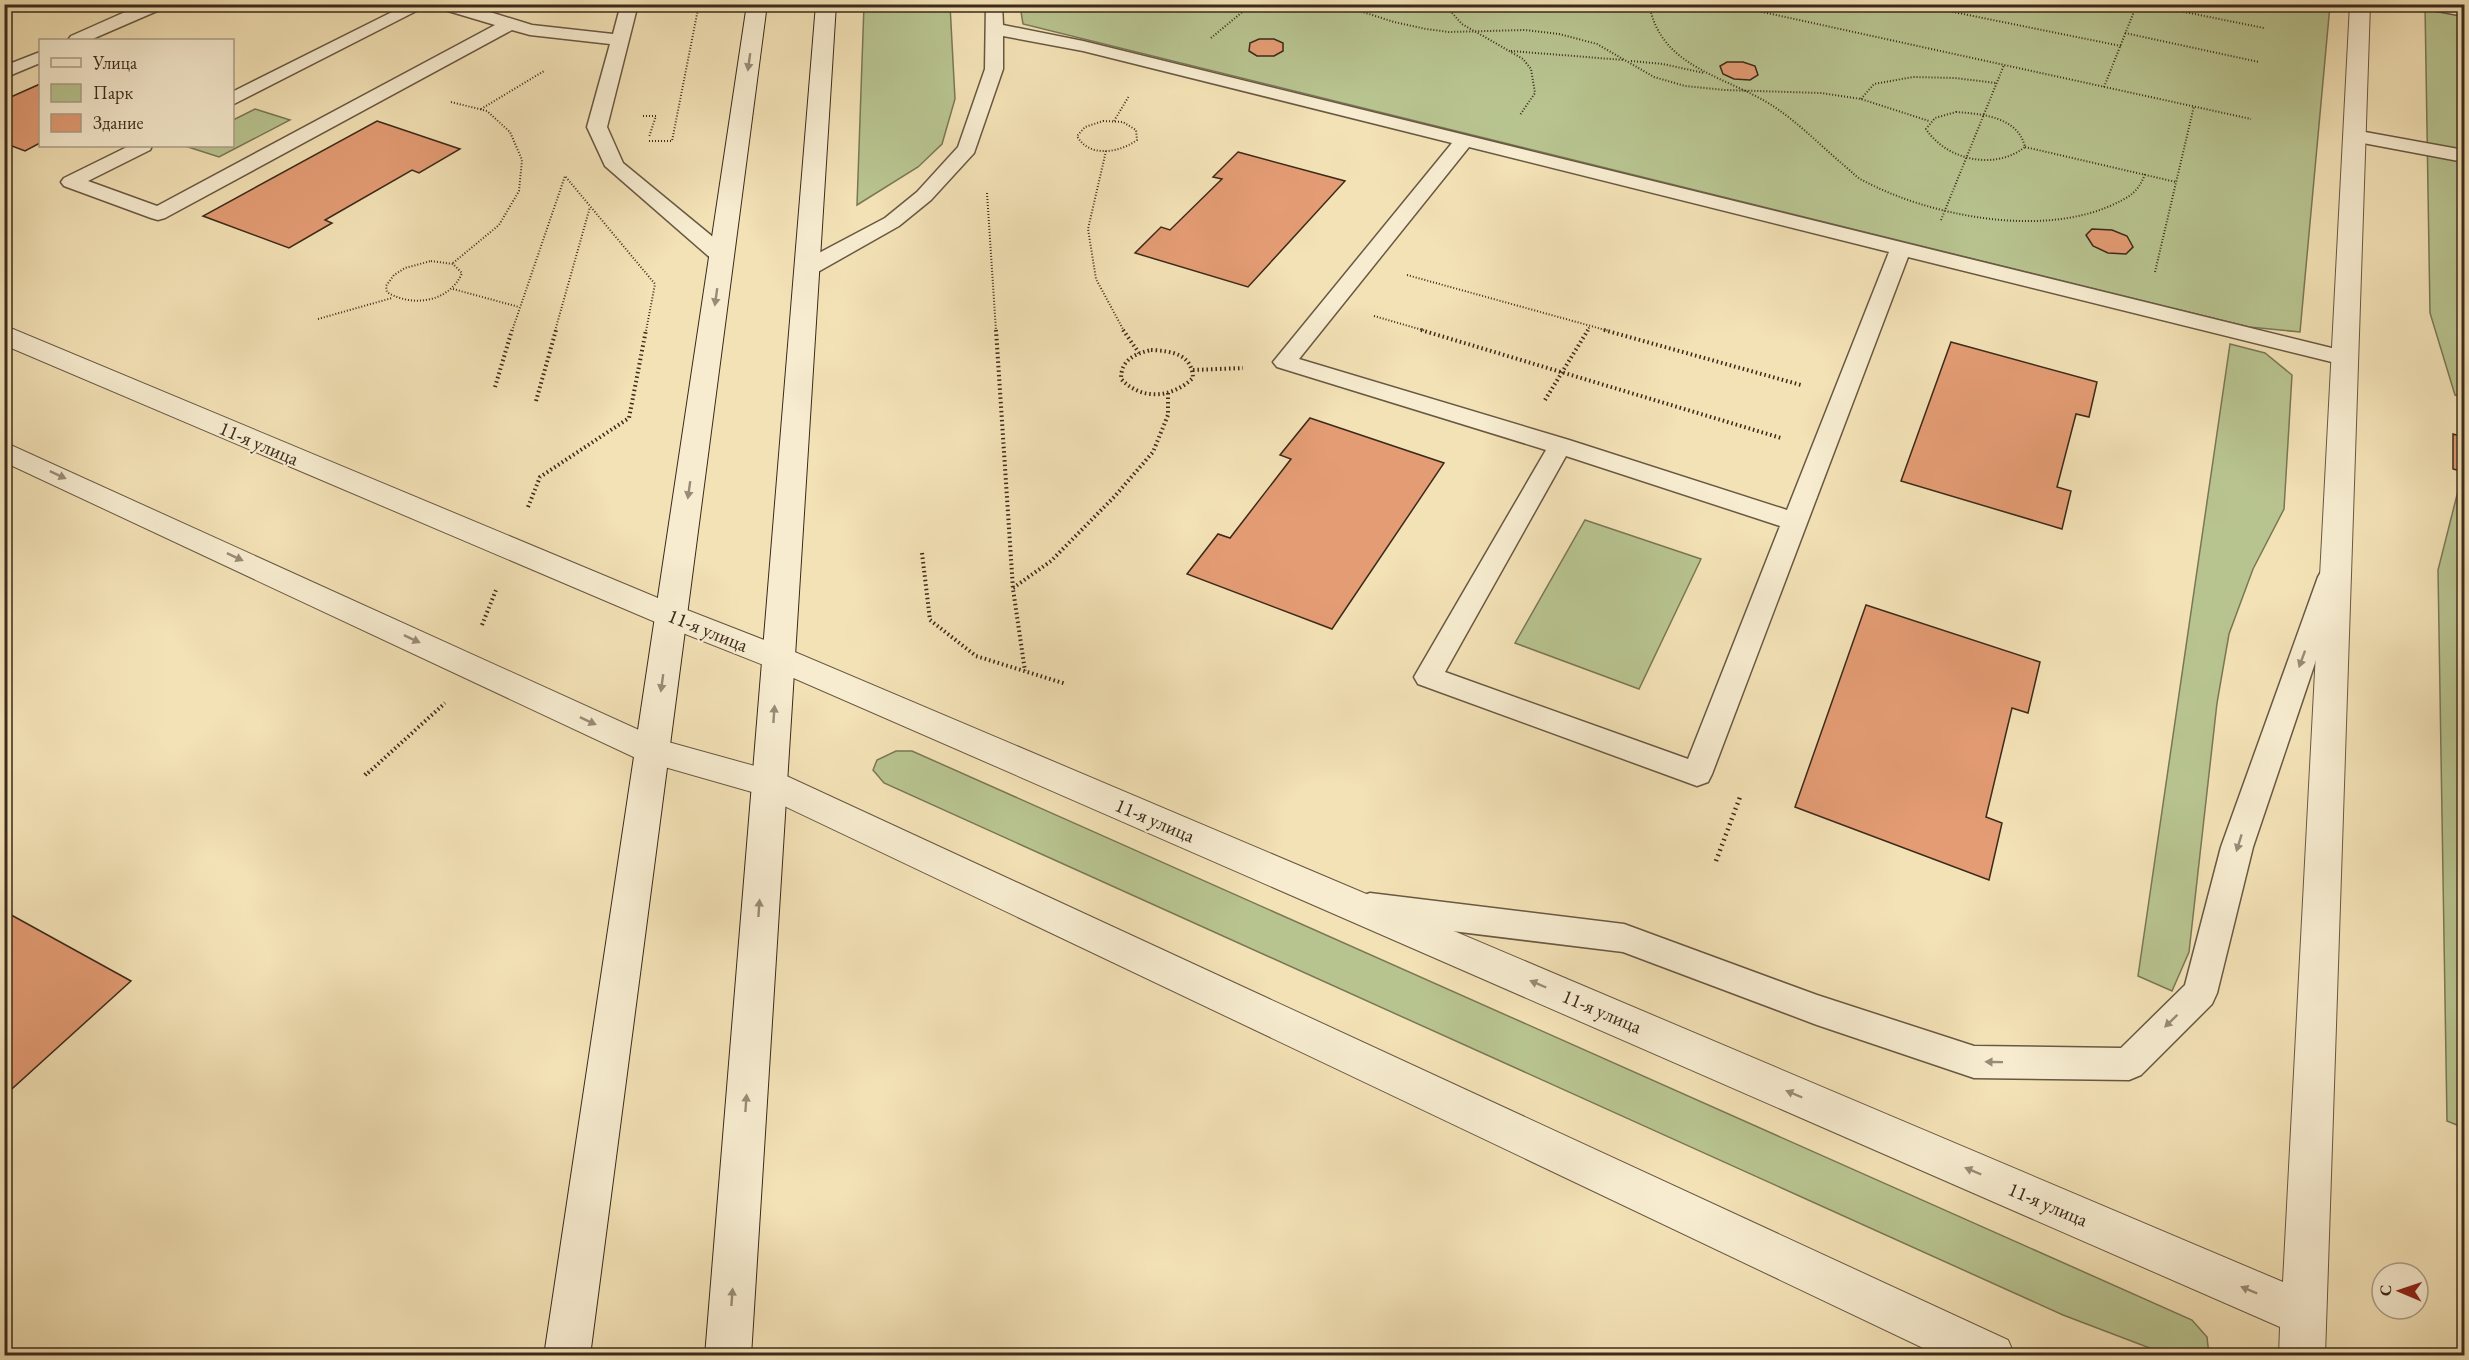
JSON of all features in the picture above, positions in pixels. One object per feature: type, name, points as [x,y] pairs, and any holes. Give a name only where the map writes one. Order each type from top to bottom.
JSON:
[{"type":"street","points":[[567,1356],[757,4]]},
{"type":"street","points":[[728,1356],[826,4]]},
{"type":"street","points":[[2302,1334],[2354,136],[2354,6]]},
{"type":"street","name":"11-я улица","points":[[4,335],[671,616],[778,658],[1355,905],[2302,1334]]},
{"type":"street","points":[[4,451],[652,751],[768,783],[1992,1356]]},
{"type":"lane","points":[[79,39],[158,4]]},
{"type":"lane","points":[[234,99],[422,4]]},
{"type":"lane","points":[[444,4],[530,30],[620,40]]},
{"type":"lane","points":[[630,4],[597,127],[615,166],[722,256]]},
{"type":"lane","points":[[808,268],[892,222],[924,196],[967,149],[994,69],[994,4]]},
{"type":"lane","points":[[2428,4],[2464,11]]},
{"type":"lane","points":[[141,147],[71,182],[158,214],[510,24]]},
{"type":"lane","points":[[995,29],[1083,46],[2344,358]]},
{"type":"lane","points":[[4,72],[39,57]]},
{"type":"lane","points":[[2354,136],[2464,156]]},
{"type":"lane","points":[[1464,141],[1285,362],[1560,446],[1795,522]]},
{"type":"lane","points":[[1560,446],[1428,677],[1697,774],[1901,248]]},
{"type":"lane","points":[[1355,905],[1624,938],[1817,1010],[1974,1062],[2129,1064],[2200,993],[2237,847],[2336,564]]},
{"type":"path","points":[[495,387],[519,307],[565,176],[648,141],[672,141],[699,4]]},
{"type":"path","points":[[1206,43],[1252,4]]},
{"type":"path","points":[[1264,4],[1289,4]]},
{"type":"path","points":[[1338,4],[1394,22],[1426,29],[1449,32],[1525,30],[1559,34],[1597,44],[1654,77],[1685,86],[1821,93],[1861,99],[1929,121]]},
{"type":"path","points":[[1444,4],[1462,24],[1511,51],[1523,59],[1531,69],[1535,93],[1516,121]]},
{"type":"path","points":[[1649,4],[1651,23],[1664,43],[1705,74]]},
{"type":"path","points":[[1726,4],[2251,119]]},
{"type":"path","points":[[1914,4],[2121,46]]},
{"type":"path","points":[[2104,87],[2137,4]]},
{"type":"path","points":[[2145,4],[2264,28]]},
{"type":"path","points":[[2125,33],[2259,62]]},
{"type":"path","points":[[481,110],[599,38]]},
{"type":"path","points":[[1511,51],[1664,64],[1705,74],[1749,91],[1785,114],[1862,180],[1919,205],[1945,211],[1999,219],[2064,219],[2107,210],[2137,191],[2145,174]]},
{"type":"path","points":[[1939,226],[2004,65]]},
{"type":"path","points":[[1861,99],[1874,84],[1913,77],[1955,78],[1996,83]]},
{"type":"path","points":[[446,101],[487,111],[510,132],[522,160],[519,191],[499,225],[453,263]]},
{"type":"path","points":[[2154,278],[2194,106]]},
{"type":"path","points":[[1956,112],[1984,115],[2011,125],[2020,132],[2025,140],[2025,147],[2020,153],[1998,160],[1966,157],[1937,145],[1929,137],[1926,129],[1929,121],[1935,117],[1956,112]]},
{"type":"path","points":[[1114,121],[1131,125],[1136,130],[1138,135],[1132,144],[1106,151],[1082,145],[1077,135],[1079,130],[1093,123],[1114,121]]},
{"type":"path","points":[[2025,147],[2176,182]]},
{"type":"path","points":[[1106,151],[1088,229],[1094,269],[1096,279],[1122,329],[1139,353]]},
{"type":"path","points":[[365,775],[457,692],[540,477],[629,418],[655,284],[565,176]]},
{"type":"path","points":[[987,193],[1013,588],[1025,671]]},
{"type":"path","points":[[536,401],[590,207]]},
{"type":"path","points":[[431,261],[453,263],[462,273],[461,279],[452,289],[424,300],[401,301],[387,292],[386,286],[396,273],[418,263],[431,261]]},
{"type":"path","points":[[1365,264],[1843,397]]},
{"type":"path","points":[[452,289],[519,307]]},
{"type":"path","points":[[318,319],[392,297]]},
{"type":"path","points":[[1368,314],[1790,441]]},
{"type":"path","points":[[1544,402],[1590,326]]},
{"type":"path","points":[[1163,350],[1185,357],[1191,363],[1193,378],[1179,390],[1168,393],[1156,395],[1134,390],[1121,379],[1123,364],[1139,353],[1163,350]]},
{"type":"path","points":[[1013,588],[1052,561],[1154,452],[1168,414],[1168,393]]},
{"type":"path","points":[[922,554],[930,620],[976,656],[1066,684]]},
{"type":"green space","points":[[864,5],[950,5],[955,99],[942,144],[918,167],[857,205]]},
{"type":"green space","points":[[1020,5],[2330,5],[2300,332],[2249,327],[1023,24]]},
{"type":"green space","points":[[2425,5],[2463,5],[2464,397],[2455,395],[2430,313]]},
{"type":"green space","points":[[255,109],[290,120],[219,157],[188,147],[234,147],[234,120]]},
{"type":"green space","points":[[2230,344],[2265,353],[2292,375],[2284,509],[2253,569],[2229,634],[2217,703],[2189,952],[2172,991],[2138,976]]},
{"type":"green space","points":[[2460,483],[2464,484],[2464,1128],[2447,1121],[2438,570]]},
{"type":"green space","points":[[1585,520],[1701,559],[1639,689],[1515,643]]},
{"type":"green space","points":[[896,751],[912,751],[2192,1320],[2207,1337],[2209,1355],[2168,1355],[2063,1315],[884,783],[873,770],[877,760]]},
{"type":"building","points":[[1259,39],[1274,39],[1283,43],[1283,51],[1274,56],[1257,56],[1249,51],[1250,43]]},
{"type":"building","points":[[1727,62],[1743,62],[1755,66],[1758,75],[1750,80],[1734,79],[1723,74],[1720,66]]},
{"type":"building","points":[[39,84],[39,144],[25,151],[4,143],[4,100]]},
{"type":"building","points":[[377,121],[460,149],[419,173],[412,170],[325,220],[332,223],[289,248],[203,216]]},
{"type":"building","points":[[1238,152],[1345,181],[1248,287],[1135,253],[1161,227],[1170,230],[1222,179],[1213,177]]},
{"type":"building","points":[[2092,229],[2112,230],[2127,236],[2133,247],[2126,254],[2108,253],[2093,246],[2086,235]]},
{"type":"building","points":[[1951,342],[2097,382],[2089,417],[2076,414],[2057,487],[2071,491],[2062,529],[1901,481]]},
{"type":"building","points":[[1310,418],[1444,463],[1332,629],[1187,574],[1218,534],[1230,538],[1291,459],[1280,455]]},
{"type":"building","points":[[2453,434],[2464,437],[2464,472],[2453,469]]},
{"type":"building","points":[[1866,605],[2040,662],[2028,713],[2012,708],[1986,817],[2002,823],[1989,880],[1795,807]]},
{"type":"building","points":[[4,911],[131,981],[4,1096]]}]
